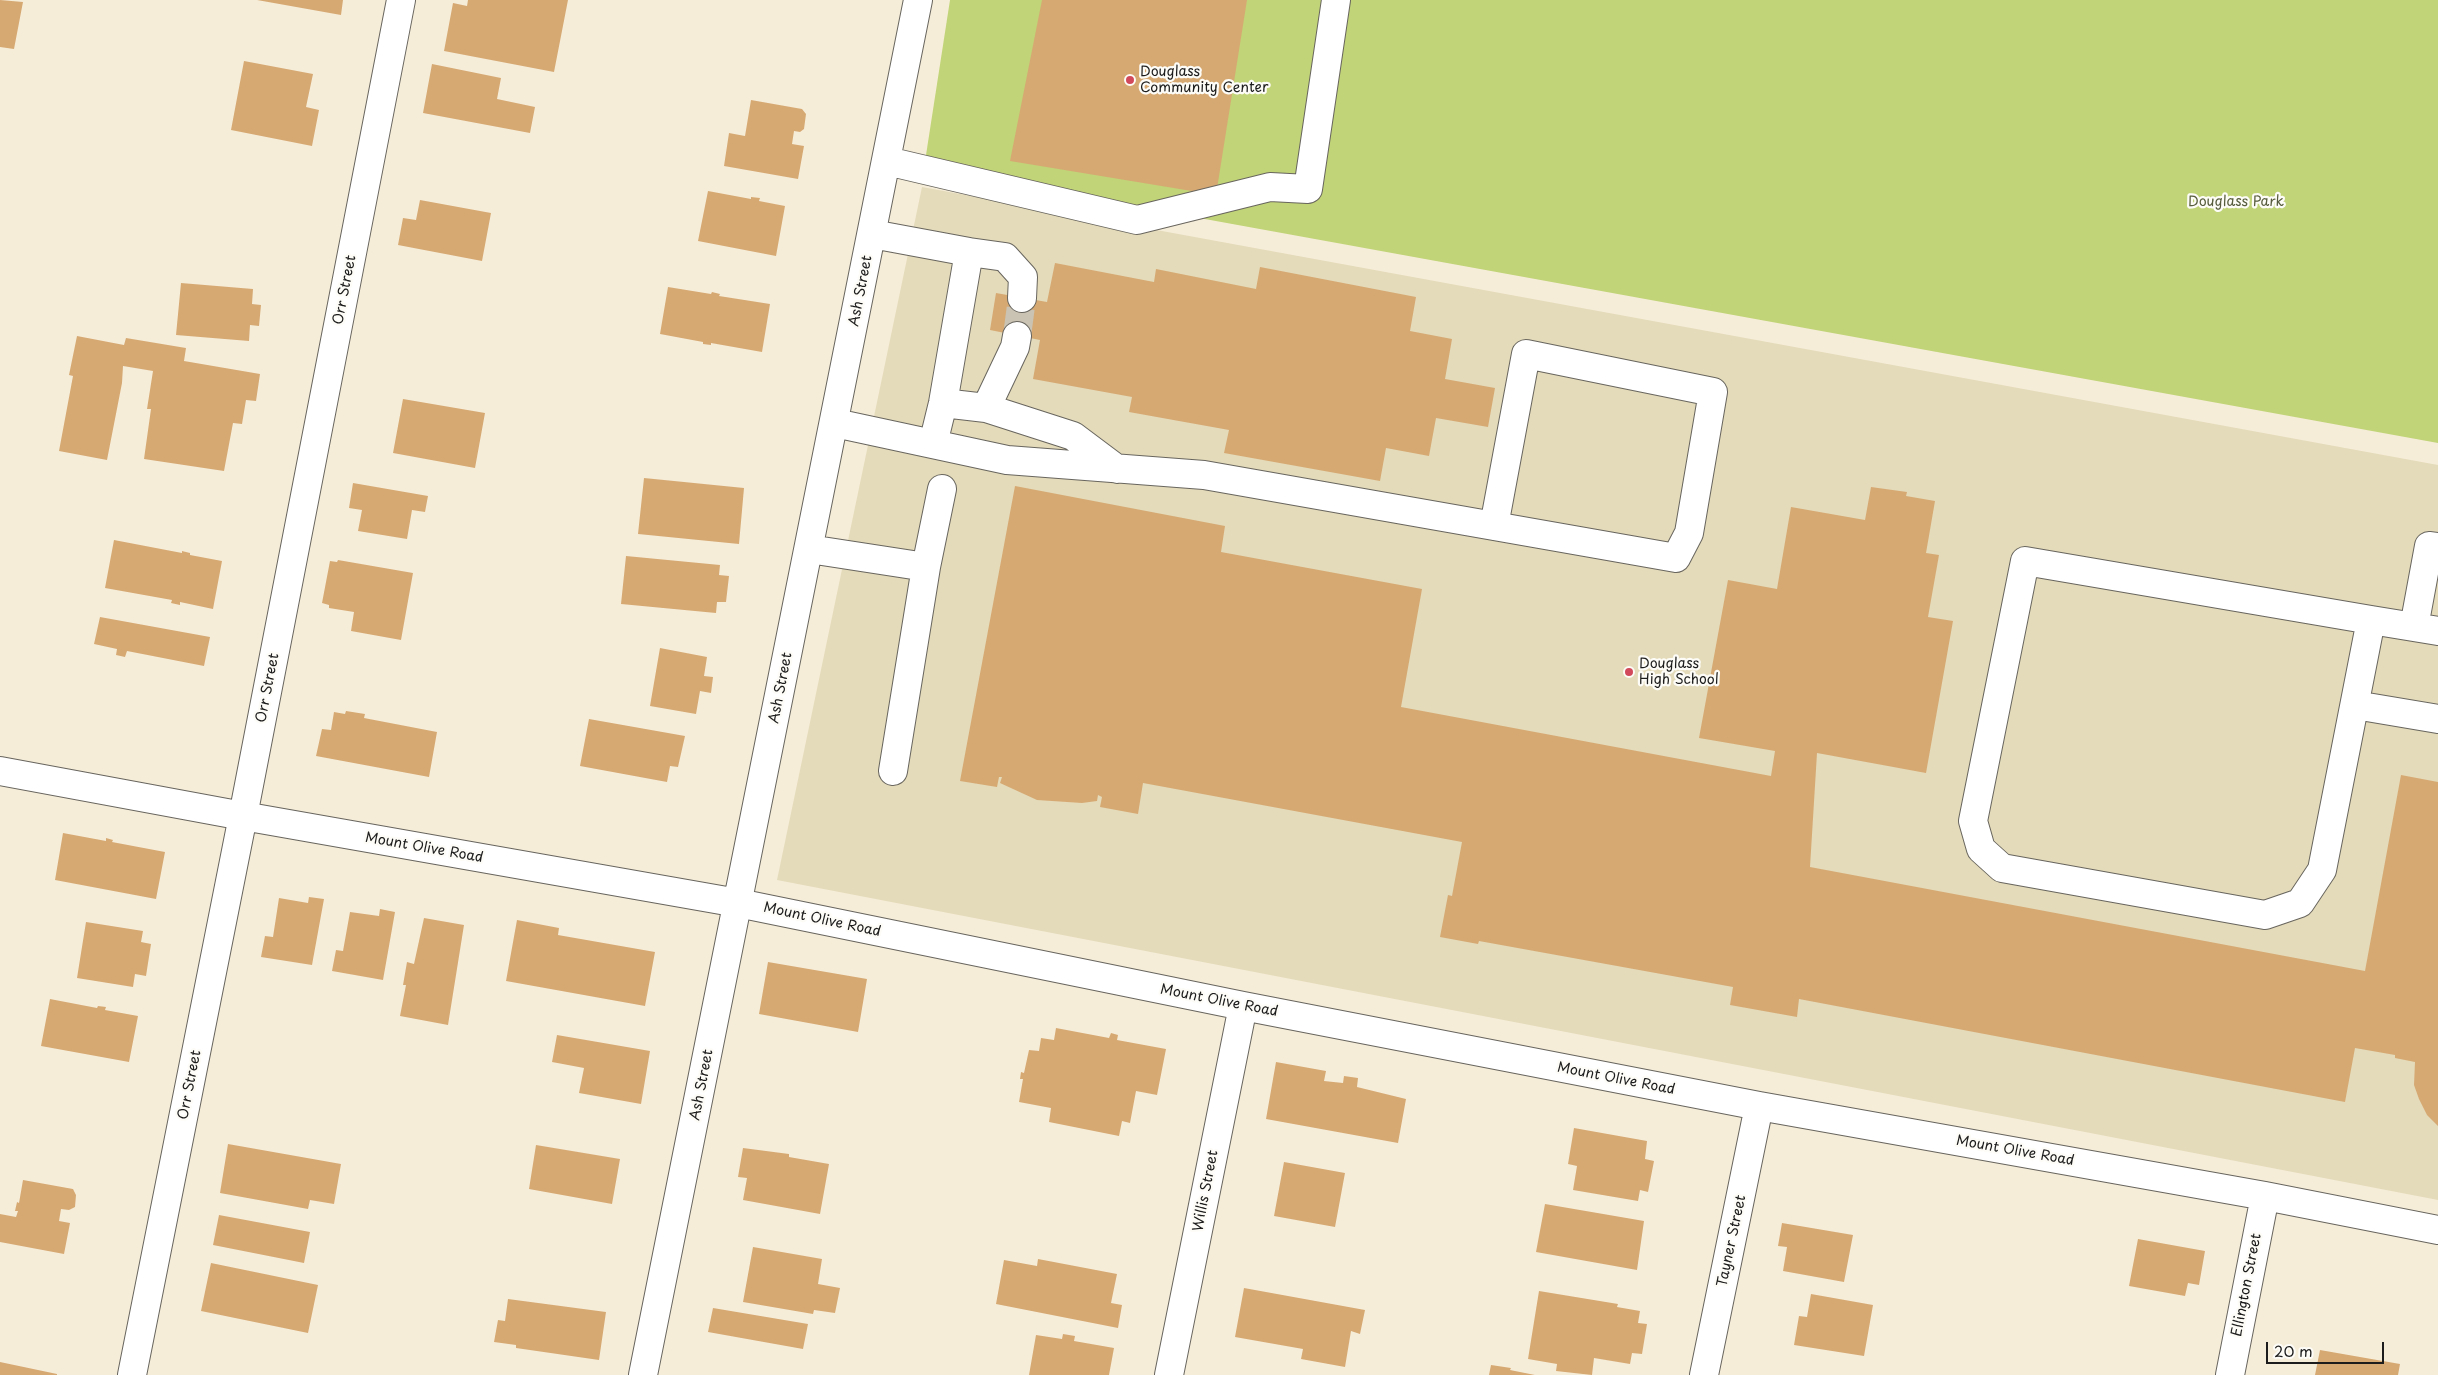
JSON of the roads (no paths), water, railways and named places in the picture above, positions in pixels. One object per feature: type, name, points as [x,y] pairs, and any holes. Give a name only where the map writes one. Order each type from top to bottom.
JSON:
[{"type":"street","name":"Orr Street","points":[[132,1375],[243,816],[400,0]]},
{"type":"street","name":"Ash Street","points":[[643,1375],[835,423],[918,0]]},
{"type":"street","points":[[887,161],[1137,220],[1270,186],[1308,189],[1336,0]]},
{"type":"street","points":[[872,234],[1005,257],[1023,278],[1022,298]]},
{"type":"street","points":[[933,444],[943,403],[969,252]]},
{"type":"street","points":[[986,408],[1015,347],[1018,336]]},
{"type":"street","points":[[835,423],[1006,460],[1204,475],[1494,526],[1676,558],[1689,534],[1713,392],[1526,354],[1494,526]]},
{"type":"street","points":[[943,403],[986,408],[1074,436],[1117,469]]},
{"type":"street","points":[[893,771],[926,567],[942,489]]},
{"type":"street","points":[[2371,620],[2322,870],[2300,903],[2265,915],[2002,868],[1981,849],[1973,820],[2024,561],[2426,629],[2429,546],[2438,547]]},
{"type":"street","points":[[809,549],[926,567]]},
{"type":"street","points":[[2355,704],[2438,719]]},
{"type":"street","name":"Mount Olive Road","points":[[0,771],[243,816],[738,903],[1244,1006],[1759,1106],[2265,1196],[2438,1230]]},
{"type":"street","name":"Willis Street","points":[[1170,1375],[1244,1006]]},
{"type":"street","name":"Tayner Street","points":[[1704,1375],[1759,1106]]},
{"type":"street","name":"Ellington Street","points":[[2230,1375],[2265,1196]]},
{"type":"tunnel","points":[[1017,336],[1022,298]]},
{"type":"place","name":"Douglass Community Center","points":[[1130,80]]},
{"type":"place","name":"Douglass High School","points":[[1629,672]]},
{"type":"park label","name":"Douglass Park","points":[[2236,202]]}]
